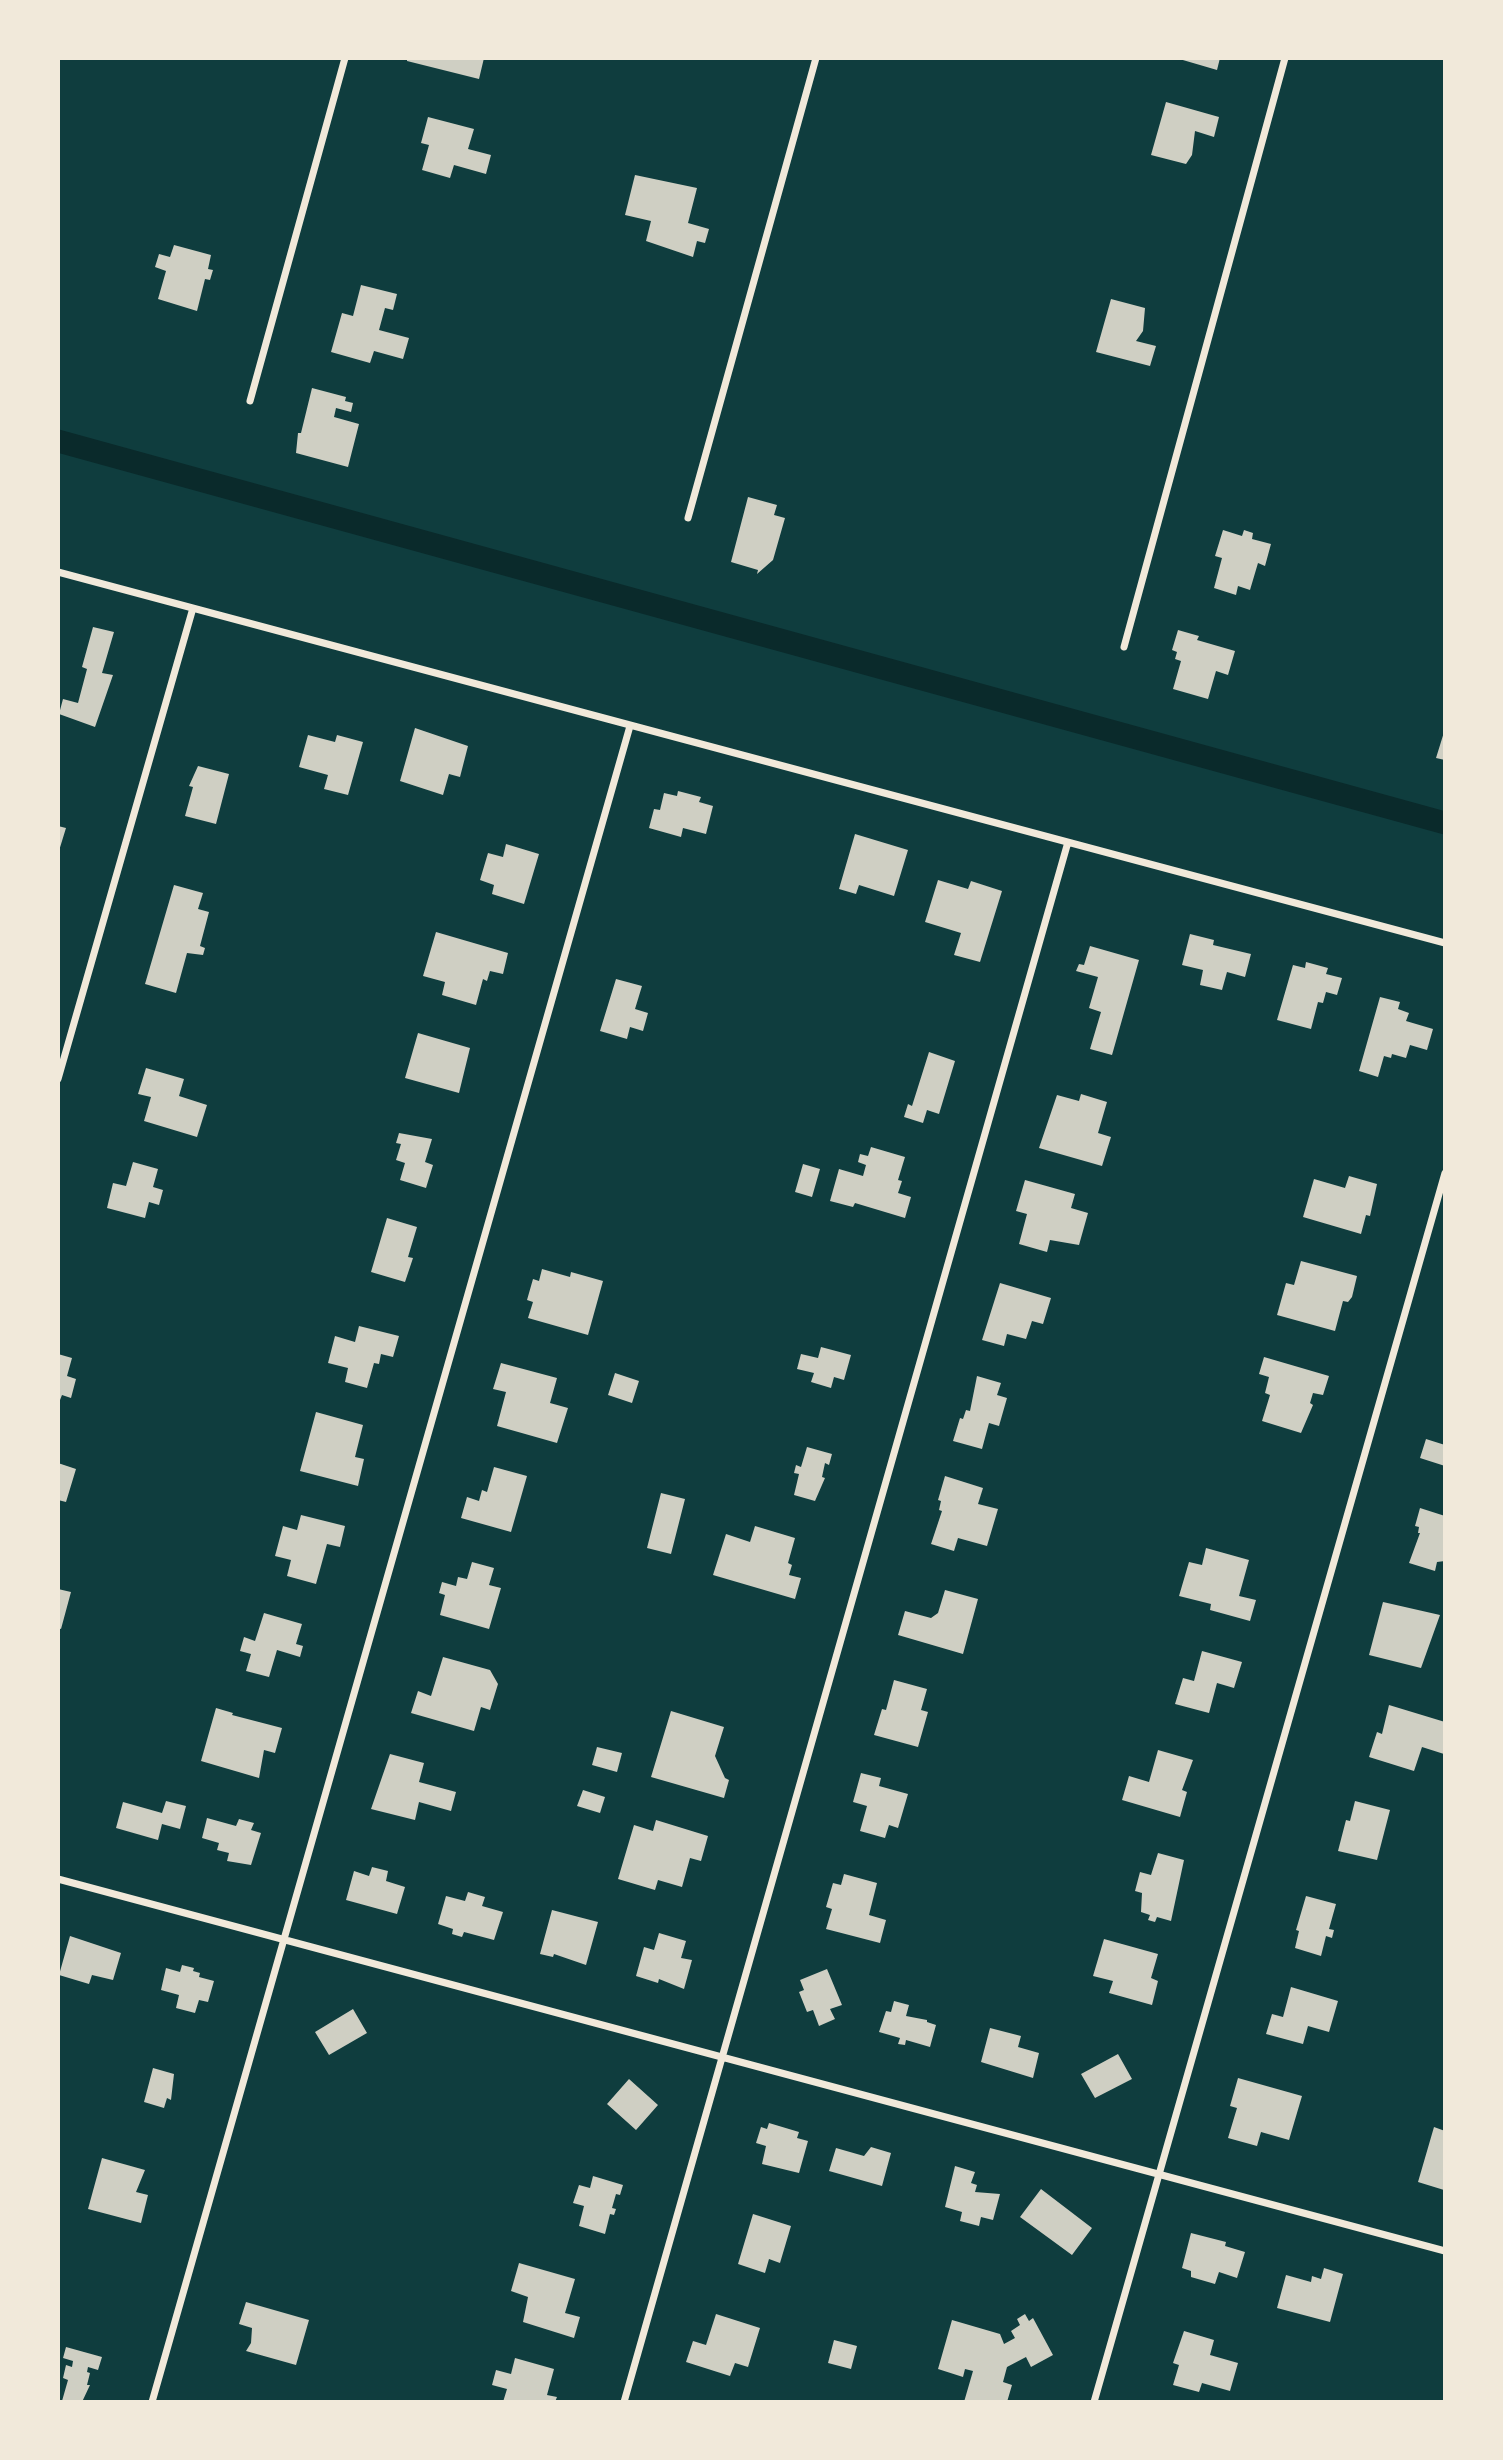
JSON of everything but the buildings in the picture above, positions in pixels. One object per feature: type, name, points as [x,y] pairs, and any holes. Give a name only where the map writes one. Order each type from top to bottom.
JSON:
[{"type":"street","points":[[250,401],[345,58]]},
{"type":"street","points":[[688,518],[816,58]]},
{"type":"street","points":[[1124,647],[1285,58]]},
{"type":"street","points":[[58,572],[1445,943]]},
{"type":"street","points":[[58,1079],[193,608]]},
{"type":"street","points":[[152,2402],[630,726]]},
{"type":"street","points":[[624,2402],[1068,842]]},
{"type":"street","points":[[1094,2402],[1445,1173]]},
{"type":"street","points":[[58,1879],[1445,2251]]},
{"type":"waterway","points":[[58,441],[1445,823]]}]
